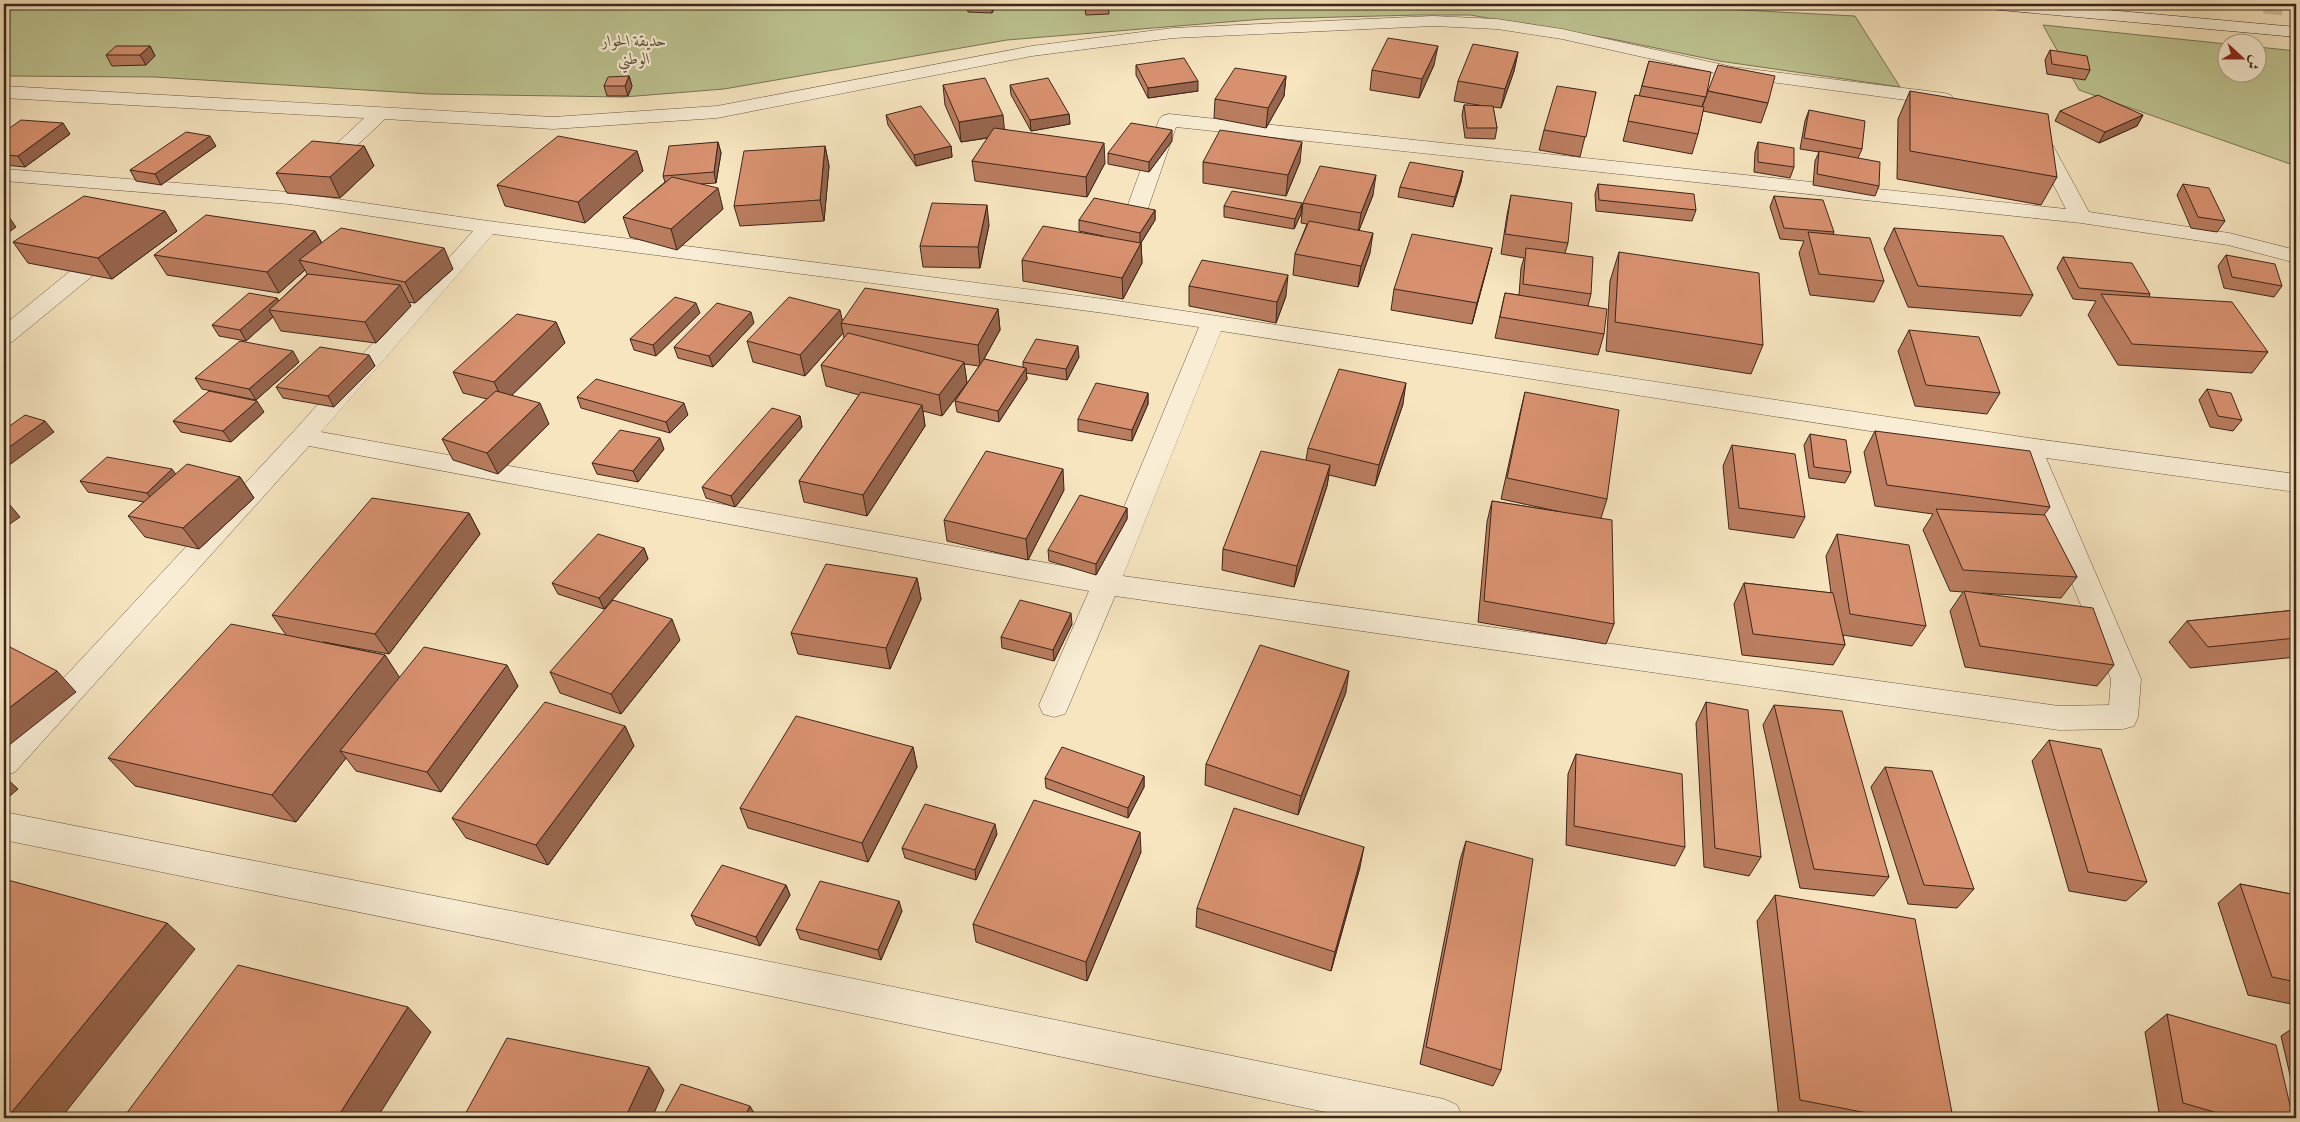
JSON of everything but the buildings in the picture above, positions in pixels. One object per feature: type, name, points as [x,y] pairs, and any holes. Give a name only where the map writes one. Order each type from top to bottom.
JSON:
[{"type":"street","points":[[1989,4],[2296,32]]},
{"type":"street","points":[[4,92],[553,123],[717,112],[1032,50],[1173,33],[1433,21],[1497,24],[1562,34],[1733,72],[1965,102]]},
{"type":"street","points":[[289,198],[379,114]]},
{"type":"street","points":[[1120,259],[1168,120],[2081,217],[2229,239],[2296,257]]},
{"type":"street","points":[[2021,124],[2041,142],[2081,217]]},
{"type":"street","points":[[4,175],[183,191],[289,198],[488,227],[1107,296],[1212,321],[2029,447],[2296,483]]},
{"type":"street","points":[[160,209],[183,191]]},
{"type":"street","points":[[4,763],[302,437],[488,227]]},
{"type":"street","points":[[4,337],[123,240]]},
{"type":"street","points":[[1054,705],[1106,584],[1212,321]]},
{"type":"street","points":[[302,437],[1106,584],[2059,718],[2123,717],[2126,679],[2029,447]]},
{"type":"street","points":[[4,826],[723,969],[1437,1118]]},
{"type":"green space","name":"حديقة الحوار الوطني","points":[[4,4],[1627,4],[1855,16],[1900,87],[1719,61],[1612,39],[1470,15],[1263,19],[1007,40],[724,89],[624,97],[429,94],[155,77],[4,76]]},
{"type":"green space","points":[[2043,25],[2218,43],[2218,82],[2268,82],[2268,48],[2296,51],[2296,166],[2079,90]]},
{"type":"tunnel","points":[[2264,4],[2296,7]]}]
